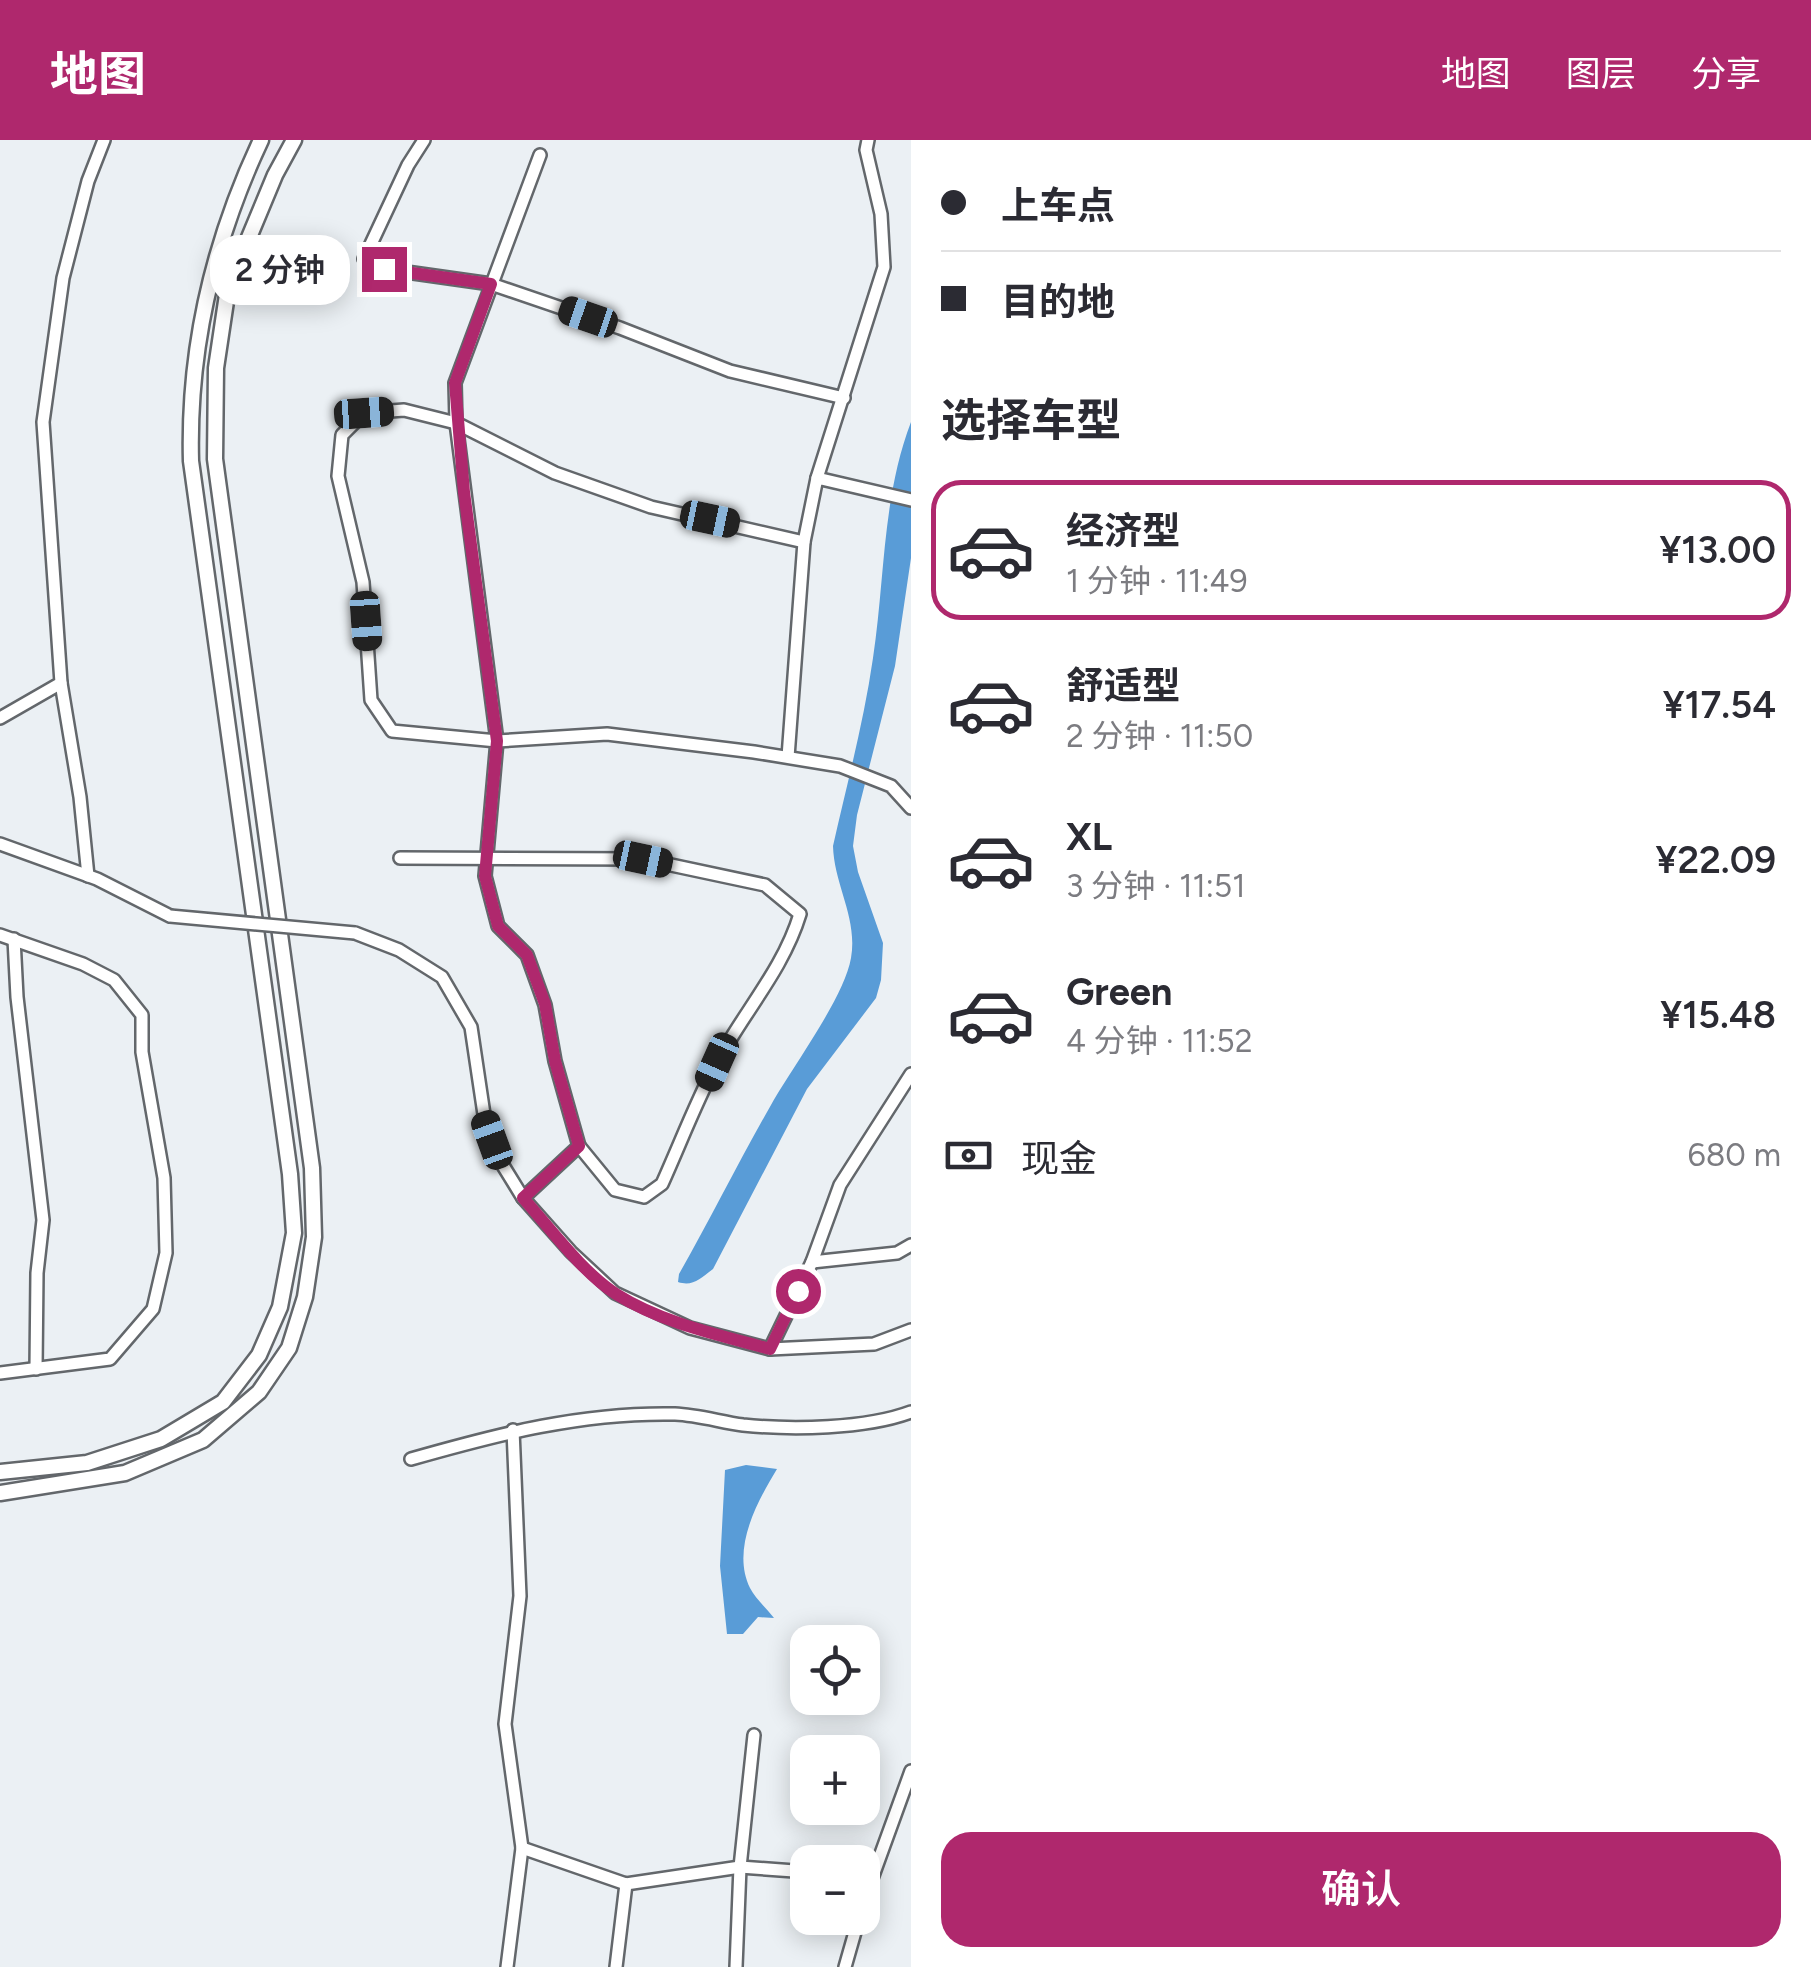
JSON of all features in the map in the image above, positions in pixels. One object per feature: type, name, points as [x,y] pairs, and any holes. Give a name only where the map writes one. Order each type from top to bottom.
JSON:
[{"type":"street","points":[[88,876],[61,683],[43,422],[63,278],[88,181],[104,140]]},
{"type":"street","points":[[0,1472],[87,1462],[160,1439],[208,1412],[223,1402],[258,1355],[280,1307],[294,1234],[290,1174],[191,461],[193,366],[208,286],[261,140]]},
{"type":"street","points":[[0,1493],[124,1473],[203,1440],[259,1392],[288,1348],[304,1298],[314,1238],[312,1168],[215,459],[214,424],[216,368],[228,288],[294,140]]},
{"type":"street","points":[[424,140],[408,165],[364,259],[384,269],[491,284],[730,371],[844,398]]},
{"type":"street","points":[[788,757],[804,542],[818,478],[884,266],[881,214],[866,150],[868,140]]},
{"type":"street","points":[[400,858],[486,860],[643,859],[765,885],[800,914],[793,937],[767,985],[717,1062],[662,1184],[644,1197],[616,1190],[579,1146],[555,1061],[545,1004],[527,955],[498,926],[485,876],[486,860],[497,741],[456,422],[455,383],[540,155]]},
{"type":"street","points":[[804,542],[651,507],[555,473],[456,422],[404,410],[364,413],[342,435],[338,476],[364,582],[372,700],[392,731],[497,741],[607,734],[788,757],[840,766],[891,786],[911,808]]},
{"type":"street","points":[[818,478],[911,500]]},
{"type":"street","points":[[0,718],[61,683]]},
{"type":"street","points":[[0,844],[88,876],[170,916],[354,932],[399,950],[442,977],[472,1027],[486,1121],[499,1160],[523,1198],[571,1252],[615,1293],[690,1328],[770,1349],[874,1344],[911,1330]]},
{"type":"street","points":[[0,935],[83,964],[114,980],[142,1015],[142,1052],[164,1178],[166,1253],[153,1309],[110,1359],[0,1373]]},
{"type":"street","points":[[14,940],[43,1220],[37,1273],[36,1368]]},
{"type":"street","points":[[770,1349],[812,1262],[840,1185],[911,1074]]},
{"type":"street","points":[[523,1198],[579,1146]]},
{"type":"street","points":[[812,1262],[898,1253],[911,1245]]},
{"type":"street","points":[[411,1459],[513,1430],[603,1416],[679,1414],[745,1425],[811,1428],[911,1412]]},
{"type":"street","points":[[507,1967],[522,1848],[505,1724],[520,1596],[513,1430]]},
{"type":"street","points":[[736,1967],[740,1867],[754,1735]]},
{"type":"street","points":[[880,1845],[911,1771]]},
{"type":"street","points":[[522,1848],[626,1884],[740,1867],[790,1871]]},
{"type":"street","points":[[616,1967],[626,1884]]},
{"type":"street","points":[[845,1967],[854,1935]]},
{"type":"water","points":[[911,422],[911,558],[895,666],[857,815],[853,846],[883,943],[881,980],[876,998],[807,1089],[713,1269],[693,1282],[678,1282],[759,1126],[839,992],[851,958],[849,915],[833,846],[869,682],[889,509]]},
{"type":"water","points":[[746,1465],[777,1469],[749,1526],[743,1558],[750,1588],[774,1618],[758,1617],[743,1634],[727,1634],[720,1566],[725,1470]]},
{"type":"route","points":[[384,269],[491,284],[455,383],[464,492],[497,741],[485,876],[498,926],[527,955],[545,1004],[555,1061],[579,1146],[523,1198],[571,1252],[615,1293],[690,1328],[770,1349],[798,1291]]}]
